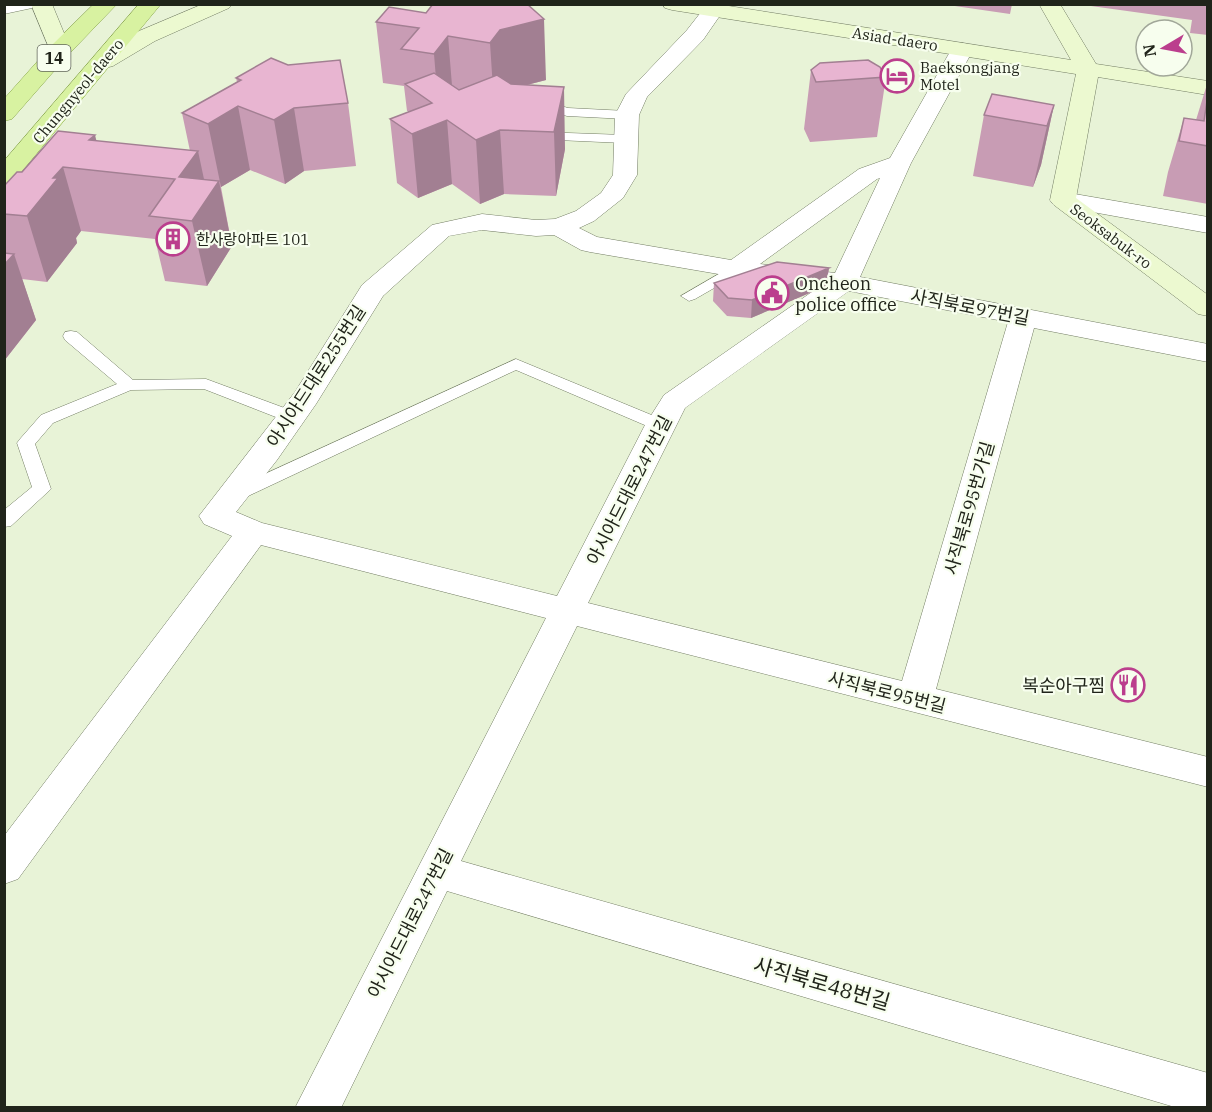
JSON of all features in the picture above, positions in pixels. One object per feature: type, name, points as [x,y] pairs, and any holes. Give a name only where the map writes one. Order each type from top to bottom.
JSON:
[{"type":"main road","points":[[41,4],[60,50]]},
{"type":"main road","name":"Chungnyeol-daero","points":[[4,114],[60,50],[107,4]]},
{"type":"main road","name":"Chungnyeol-daero","points":[[4,177],[105,61],[151,4]]},
{"type":"main road","points":[[105,61],[147,36],[222,4]]},
{"type":"main road","name":"Asiad-daero","points":[[672,4],[722,9],[962,50],[1208,88]]},
{"type":"main road","points":[[1049,4],[1088,69]]},
{"type":"main road","name":"Seoksabuk-ro","points":[[1088,69],[1063,200],[1208,308]]},
{"type":"street","points":[[4,8],[25,4]]},
{"type":"street","points":[[626,127],[637,94],[722,9]]},
{"type":"street","points":[[844,282],[898,163],[962,50]]},
{"type":"street","name":"아시아드대로255번길","points":[[253,532],[215,516],[292,417],[372,291],[441,230],[482,222],[536,228],[559,227],[585,216],[610,198],[625,174],[626,127]]},
{"type":"street","points":[[736,269],[868,174],[898,163]]},
{"type":"street","points":[[1063,200],[1208,225]]},
{"type":"street","name":"사직북로97번길","points":[[559,227],[590,244],[736,269],[844,282],[1208,353]]},
{"type":"street","name":"아시아드대로247번길","points":[[318,1107],[660,425],[674,402],[844,282]]},
{"type":"street","name":"사직북로95번가길","points":[[915,699],[1023,317]]},
{"type":"street","points":[[4,867],[253,532],[567,611]]},
{"type":"street","name":"사직북로95번길","points":[[567,611],[1208,772]]},
{"type":"street","name":"사직북로48번길","points":[[436,871],[1208,1095]]},
{"type":"lane","points":[[531,102],[626,127]]},
{"type":"lane","points":[[521,136],[626,127]]},
{"type":"lane","points":[[689,296],[736,269]]},
{"type":"lane","points":[[71,336],[129,385]]},
{"type":"lane","points":[[231,496],[516,364],[660,425]]},
{"type":"lane","points":[[4,522],[42,489],[26,443],[47,419],[129,385],[206,384],[292,417]]},
{"type":"building","points":[[433,4],[527,4],[544,19],[500,30],[490,43],[448,36],[434,54],[401,49],[419,28],[376,22],[389,7],[426,13]]},
{"type":"building","points":[[271,58],[288,65],[340,60],[348,103],[294,108],[274,120],[238,106],[208,124],[182,113],[241,80],[236,78]]},
{"type":"building","points":[[868,60],[880,67],[886,77],[816,82],[811,70],[820,63]]},
{"type":"building","points":[[434,73],[459,90],[497,75],[511,84],[564,87],[554,132],[500,130],[476,140],[447,120],[412,134],[390,119],[432,103],[405,84]]},
{"type":"building","points":[[992,94],[1054,105],[1047,126],[984,115]]},
{"type":"building","points":[[1208,94],[1208,146],[1179,141],[1184,118],[1204,121]]},
{"type":"building","points":[[58,131],[95,135],[89,140],[198,151],[179,177],[219,181],[192,221],[149,216],[175,179],[63,167],[53,178],[58,178],[27,216],[4,214],[4,186],[17,172],[22,172]]},
{"type":"building","points":[[4,253],[14,254],[4,265]]},
{"type":"building","points":[[777,262],[829,268],[752,300],[728,298],[714,283]]},
{"type":"place","name":"Baeksongjang Motel","points":[[897,76]]},
{"type":"place","name":"한사랑아파트 101","points":[[173,239]]},
{"type":"place","name":"Oncheon police office","points":[[772,293]]},
{"type":"place","name":"복순아구찜","points":[[1128,685]]}]
